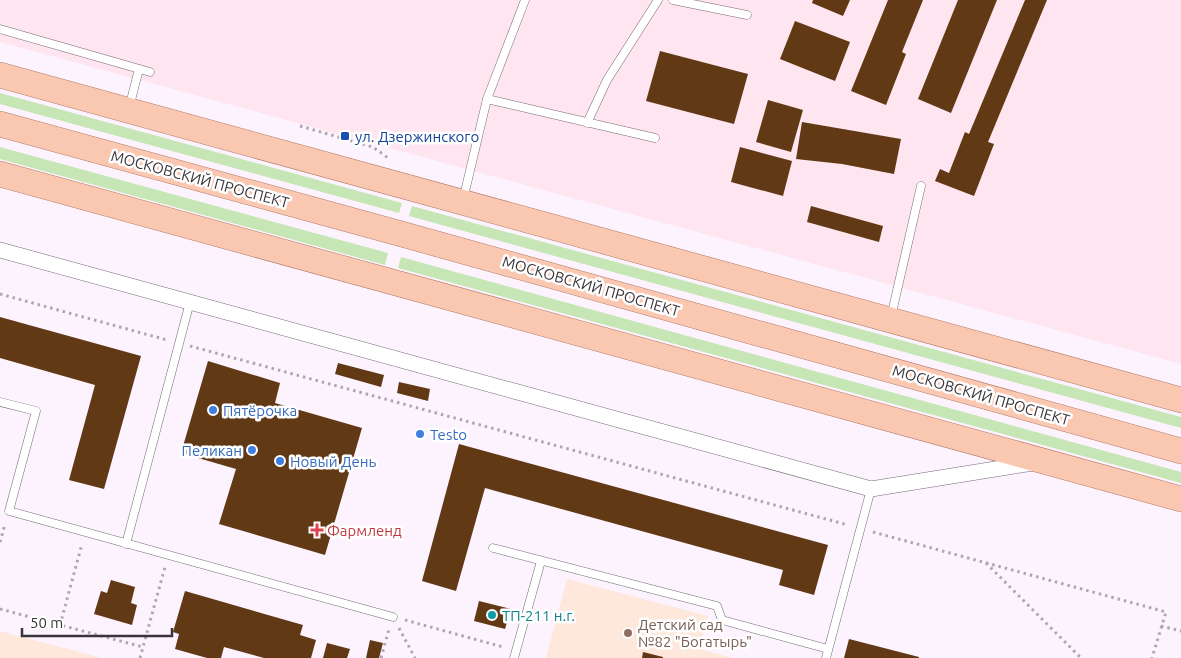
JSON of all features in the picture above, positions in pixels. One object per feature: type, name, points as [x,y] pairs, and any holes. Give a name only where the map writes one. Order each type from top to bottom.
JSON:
[{"type":"main road","points":[[0,75],[1181,400]]},
{"type":"main road","name":"МОСКОВСКИЙ ПРОСПЕКТ","points":[[0,124],[408,235],[1181,451]]},
{"type":"main road","points":[[0,174],[1181,499]]},
{"type":"street","points":[[0,250],[871,489],[1047,461]]},
{"type":"lane","points":[[462,202],[487,99],[525,0]]},
{"type":"lane","points":[[587,123],[607,80],[658,0]]},
{"type":"lane","points":[[673,0],[746,15]]},
{"type":"lane","points":[[0,29],[150,72]]},
{"type":"lane","points":[[128,110],[138,69]]},
{"type":"lane","points":[[487,99],[656,138]]},
{"type":"lane","points":[[890,319],[921,186]]},
{"type":"lane","points":[[126,544],[190,302]]},
{"type":"lane","points":[[0,402],[36,411],[9,511],[393,617]]},
{"type":"lane","points":[[826,658],[871,489]]},
{"type":"lane","points":[[493,548],[717,606],[722,620],[828,649]]},
{"type":"lane","points":[[515,654],[541,561]]},
{"type":"path","points":[[300,126],[373,147],[389,158]]},
{"type":"path","points":[[0,294],[1166,612],[1152,658]]},
{"type":"path","points":[[0,542],[9,511]]},
{"type":"path","points":[[60,625],[85,532]]},
{"type":"path","points":[[140,658],[168,555]]},
{"type":"path","points":[[986,563],[1081,658]]},
{"type":"path","points":[[0,609],[143,647]]},
{"type":"path","points":[[393,617],[515,654]]},
{"type":"path","points":[[382,658],[393,617]]},
{"type":"path","points":[[393,617],[415,658]]},
{"type":"path","points":[[1161,626],[1181,631]]},
{"type":"shaded area","points":[[0,0],[1181,0],[1181,364],[0,42]]},
{"type":"shaded area","name":"Детский сад №82 \"Богатырь\"","points":[[567,579],[708,616],[699,649],[733,658],[546,658]]},
{"type":"shaded area","points":[[0,631],[102,658],[0,658]]},
{"type":"green space","points":[[0,93],[402,203],[399,213],[0,104]]},
{"type":"green space","points":[[0,147],[388,253],[385,265],[0,159]]},
{"type":"green space","points":[[412,206],[1181,417],[1181,428],[409,216]]},
{"type":"green space","points":[[401,257],[1181,472],[1181,483],[398,268]]},
{"type":"building","points":[[813,0],[850,0],[843,16],[812,3]]},
{"type":"building","points":[[888,0],[923,0],[902,52],[906,54],[886,105],[851,91]]},
{"type":"building","points":[[958,0],[997,0],[951,113],[918,99]]},
{"type":"building","points":[[1025,0],[1047,0],[988,142],[994,144],[974,196],[935,181],[940,169],[949,173],[965,132],[969,134]]},
{"type":"building","points":[[795,21],[850,42],[835,81],[780,59]]},
{"type":"building","points":[[660,51],[748,74],[734,124],[646,101]]},
{"type":"building","points":[[768,100],[803,110],[791,152],[756,142]]},
{"type":"building","points":[[802,122],[901,139],[894,174],[842,164],[796,159]]},
{"type":"building","points":[[740,147],[792,161],[783,196],[731,182]]},
{"type":"building","points":[[811,206],[883,226],[879,242],[807,222]]},
{"type":"building","points":[[0,317],[141,356],[104,489],[69,480],[95,385],[0,358]]},
{"type":"building","name":"Новый День","points":[[208,361],[280,383],[275,403],[362,428],[325,555],[219,524],[236,469],[181,453]]},
{"type":"building","points":[[338,363],[384,375],[381,387],[335,374]]},
{"type":"building","points":[[399,382],[430,389],[428,401],[397,393]]},
{"type":"building","points":[[459,444],[828,545],[814,595],[779,585],[783,570],[485,488],[456,591],[422,581]]},
{"type":"building","points":[[111,580],[135,587],[131,603],[137,605],[132,625],[94,614],[101,591],[107,593]]},
{"type":"building","points":[[185,591],[303,625],[300,635],[316,640],[311,658],[264,658],[224,647],[221,658],[207,658],[175,649],[179,634],[173,632]]},
{"type":"building","name":"ТП-211 н.г.","points":[[479,601],[511,609],[505,629],[474,621]]},
{"type":"building","points":[[849,639],[919,657],[919,658],[844,658]]},
{"type":"building","points":[[370,640],[383,643],[379,658],[366,658]]},
{"type":"building","points":[[327,643],[350,649],[347,658],[323,658]]},
{"type":"building","points":[[643,652],[663,657],[663,658],[642,658]]},
{"type":"place","name":"ул. Дзержинского","points":[[345,136]]},
{"type":"place","name":"Пятёрочка","points":[[213,410]]},
{"type":"place","name":"Testo","points":[[420,434]]},
{"type":"place","name":"Пеликан","points":[[252,450]]},
{"type":"place","name":"Новый День","points":[[280,461]]},
{"type":"place","name":"Фармленд","points":[[317,530]]},
{"type":"place","name":"ТП-211 н.г.","points":[[492,615]]},
{"type":"place","name":"Детский сад №82 \"Богатырь\"","points":[[628,633]]}]
